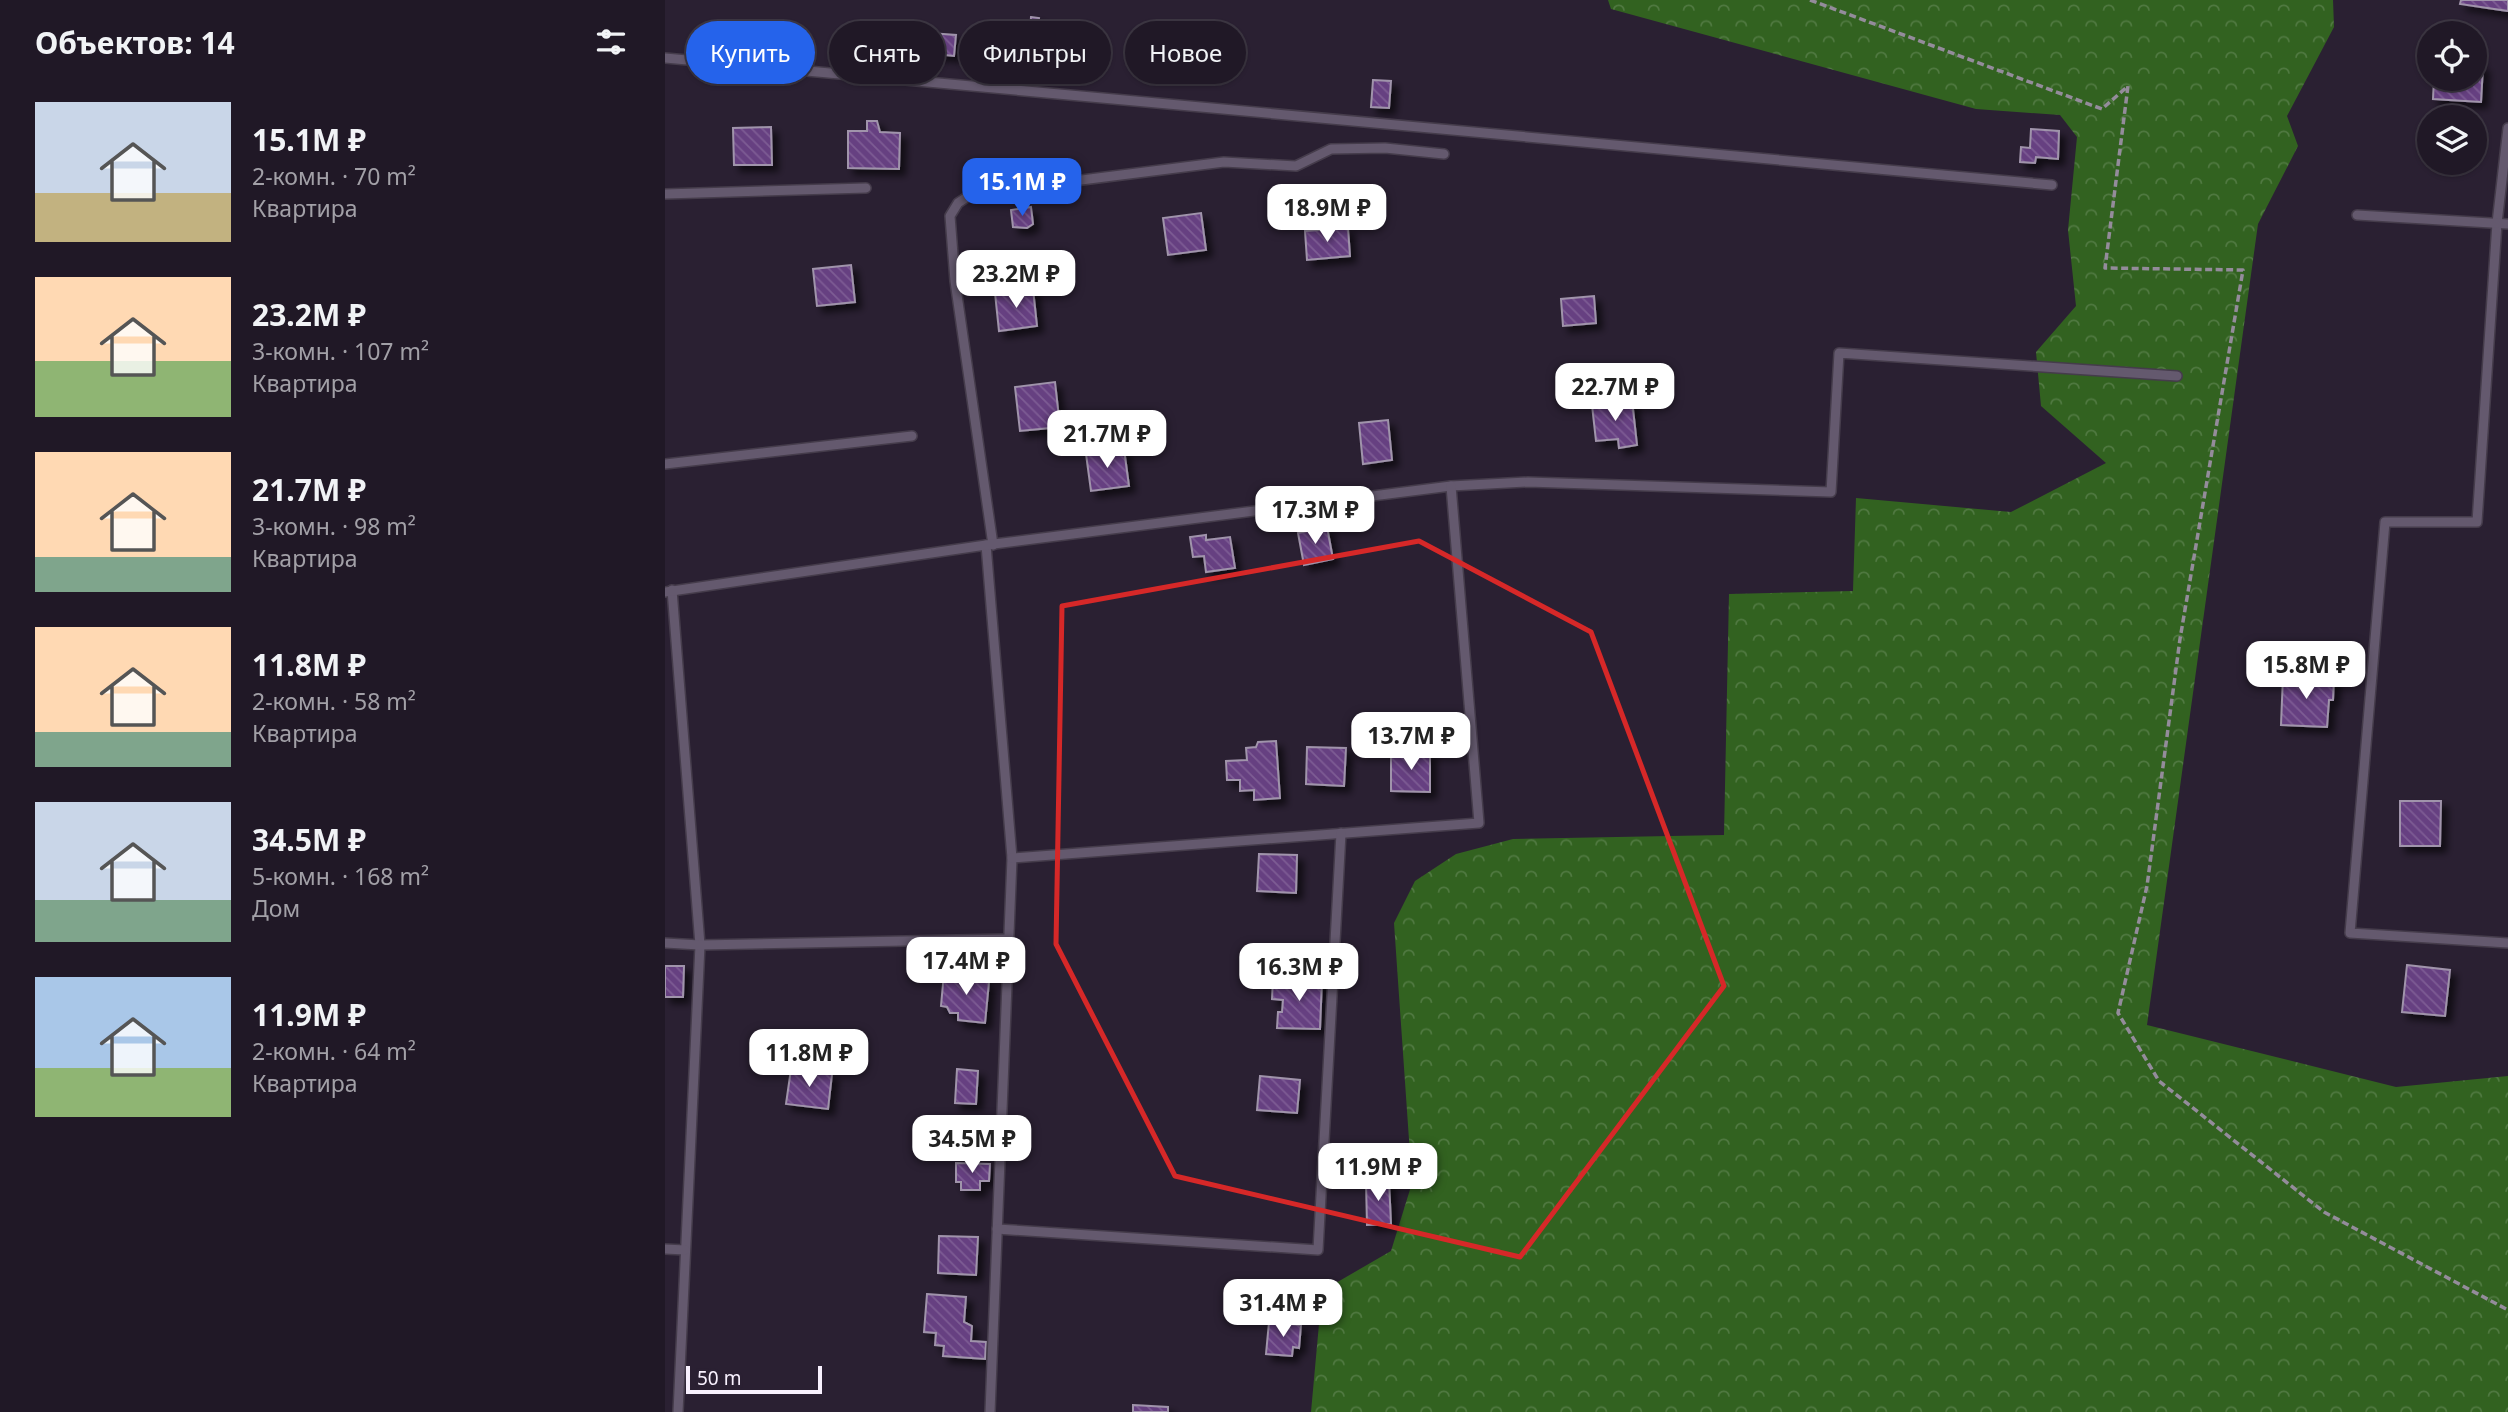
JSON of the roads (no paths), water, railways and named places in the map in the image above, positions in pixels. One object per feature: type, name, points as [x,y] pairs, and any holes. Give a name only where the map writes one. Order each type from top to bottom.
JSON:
[{"type":"lane","points":[[665,58],[2052,185]]},
{"type":"lane","points":[[2508,128],[2497,223],[2477,522],[2385,522],[2350,933],[2508,943]]},
{"type":"lane","points":[[990,1412],[1012,858],[990,545],[955,281],[950,216],[958,203],[970,195],[1224,162],[1296,166],[1331,149],[1385,148],[1444,155]]},
{"type":"lane","points":[[665,194],[866,188]]},
{"type":"lane","points":[[2357,215],[2508,224]]},
{"type":"lane","points":[[678,1412],[700,945],[669,591],[990,545],[1451,486],[1528,482],[1831,492],[1839,353],[2177,376]]},
{"type":"lane","points":[[665,464],[912,436]]},
{"type":"lane","points":[[1012,858],[1479,823],[1451,486]]},
{"type":"lane","points":[[997,1229],[1318,1250],[1341,833]]},
{"type":"lane","points":[[665,943],[700,945],[1009,939]]},
{"type":"lane","points":[[665,1249],[685,1250]]}]
